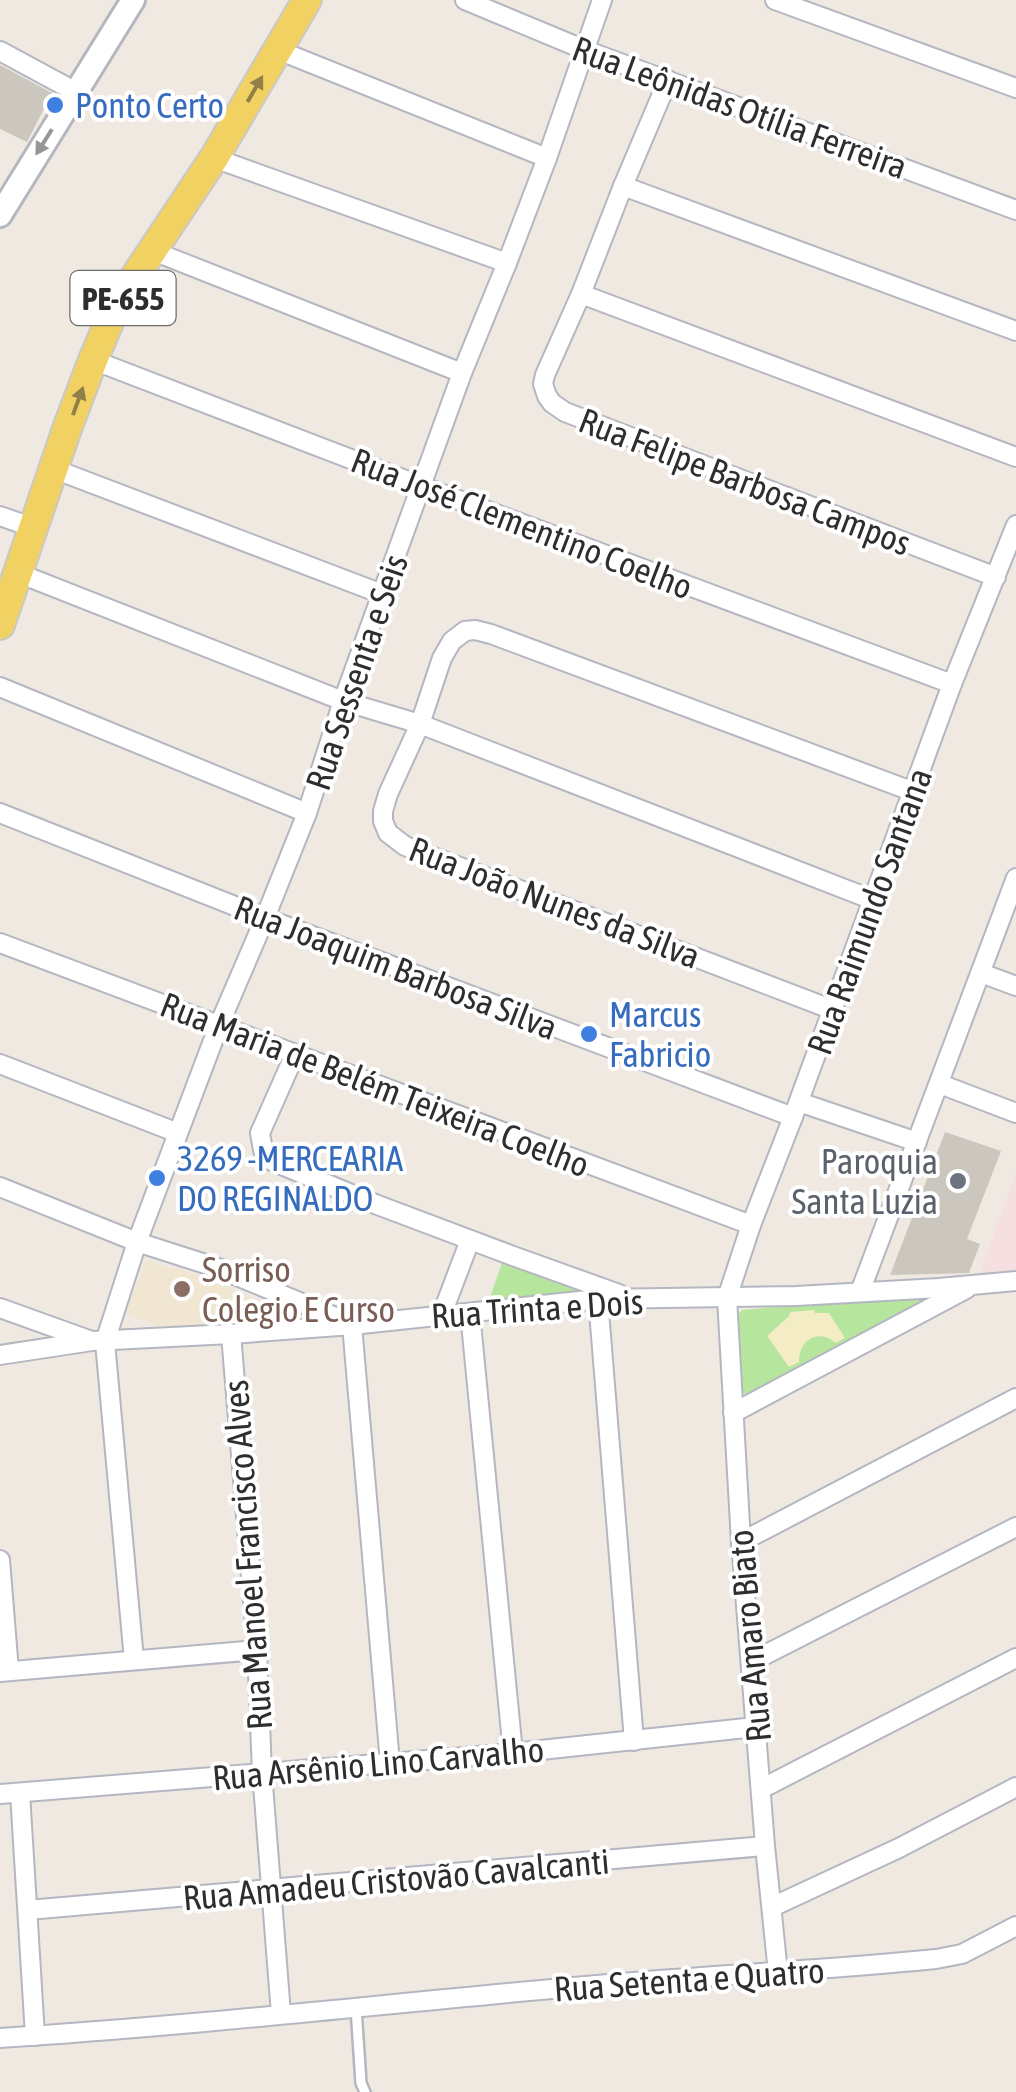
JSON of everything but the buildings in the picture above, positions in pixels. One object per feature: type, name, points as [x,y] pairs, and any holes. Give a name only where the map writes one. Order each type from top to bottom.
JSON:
[{"type":"main road","name":"PE-655","points":[[0,625],[112,316],[214,158],[307,0]]},
{"type":"street","points":[[2,207],[133,0]]},
{"type":"street","name":"Rua Leônidas Otília Ferreira","points":[[465,0],[585,50],[1016,210]]},
{"type":"street","name":"Rua Sessenta e Seis","points":[[98,1341],[219,1025],[307,813],[342,701],[462,372],[547,158],[602,0]]},
{"type":"street","points":[[775,0],[1016,88]]},
{"type":"street","points":[[278,50],[547,158]]},
{"type":"street","points":[[0,51],[76,92]]},
{"type":"street","name":"Rua Felipe Barbosa Campos","points":[[668,80],[544,375],[544,390],[557,408],[996,577]]},
{"type":"street","points":[[214,158],[508,263]]},
{"type":"street","points":[[622,186],[1016,331]]},
{"type":"street","points":[[152,251],[462,372]]},
{"type":"street","points":[[581,294],[1016,457]]},
{"type":"street","name":"Rua José Clementino Coelho","points":[[93,360],[952,684]]},
{"type":"street","points":[[54,468],[382,594]]},
{"type":"street","points":[[0,516],[34,528]]},
{"type":"street","name":"Rua Raimundo Santana","points":[[727,1298],[952,684],[1016,525]]},
{"type":"street","points":[[18,573],[342,701],[420,724],[873,900]]},
{"type":"street","name":"Rua João Nunes da Silva","points":[[834,1010],[398,841],[388,833],[383,820],[388,794],[420,724],[442,658],[452,641],[465,631],[475,630],[914,792]]},
{"type":"street","points":[[0,686],[307,813]]},
{"type":"street","name":"Rua Joaquim Barbosa Silva","points":[[0,813],[265,918],[796,1110],[918,1142]]},
{"type":"street","points":[[860,1292],[1016,878]]},
{"type":"street","name":"Rua Maria de Belém Teixeira Coelho","points":[[0,942],[751,1225]]},
{"type":"street","points":[[981,973],[1016,986]]},
{"type":"street","points":[[295,1054],[260,1133],[266,1156],[282,1166],[470,1240],[636,1300]]},
{"type":"street","points":[[0,1064],[178,1134]]},
{"type":"street","points":[[940,1084],[1016,1113]]},
{"type":"street","points":[[0,1187],[137,1242],[218,1268],[352,1324],[390,1764]]},
{"type":"street","points":[[442,1314],[470,1240]]},
{"type":"street","points":[[1008,1282],[1016,1299]]},
{"type":"street","name":"Rua Trinta e Dois","points":[[0,1354],[98,1341],[352,1324],[598,1299],[727,1298],[1008,1282]]},
{"type":"street","points":[[733,1413],[973,1285]]},
{"type":"street","name":"Rua Amaro Biato","points":[[727,1298],[740,1542],[778,1973]]},
{"type":"street","points":[[598,1299],[634,1742]]},
{"type":"street","points":[[0,1308],[98,1341],[134,1660]]},
{"type":"street","points":[[470,1312],[513,1753]]},
{"type":"street","name":"Rua Manoel Francisco Alves","points":[[231,1334],[281,2014]]},
{"type":"street","points":[[740,1542],[1016,1398]]},
{"type":"street","points":[[751,1662],[1016,1527]]},
{"type":"street","points":[[0,1560],[4,1671],[257,1650]]},
{"type":"street","points":[[761,1790],[1016,1658]]},
{"type":"street","name":"Rua Arsênio Lino Carvalho","points":[[0,1794],[390,1764],[755,1727]]},
{"type":"street","points":[[772,1907],[898,1848],[1016,1786]]},
{"type":"street","points":[[20,1793],[35,2036]]},
{"type":"street","name":"Rua Amadeu Cristovão Cavalcanti","points":[[28,1910],[765,1846]]},
{"type":"street","name":"Rua Setenta e Quatro","points":[[0,2038],[936,1959],[962,1954],[1016,1926]]},
{"type":"lane","points":[[356,2008],[361,2083],[365,2092]]},
{"type":"shaded area","points":[[1016,1174],[1016,1275],[978,1278]]},
{"type":"shaded area","name":"Sorriso Colegio E Curso","points":[[147,1260],[171,1269],[173,1266],[279,1309],[279,1326],[153,1333],[156,1325],[126,1313]]},
{"type":"green space","points":[[504,1257],[601,1293],[487,1306]]},
{"type":"green space","points":[[930,1294],[933,1297],[749,1395],[743,1393],[737,1316],[742,1310]]},
{"type":"sand","points":[[791,1312],[829,1313],[845,1338],[836,1343],[823,1337],[811,1339],[802,1348],[799,1362],[789,1367],[767,1336]]},
{"type":"place","name":"Ponto Certo","points":[[55,105]]},
{"type":"place","name":"Marcus Fabricio","points":[[589,1034]]},
{"type":"place","name":"3269 -MERCEARIA DO REGINALDO","points":[[157,1178]]},
{"type":"place","name":"Paroquia Santa Luzia","points":[[958,1181]]},
{"type":"place","name":"Sorriso Colegio E Curso","points":[[182,1289]]}]
